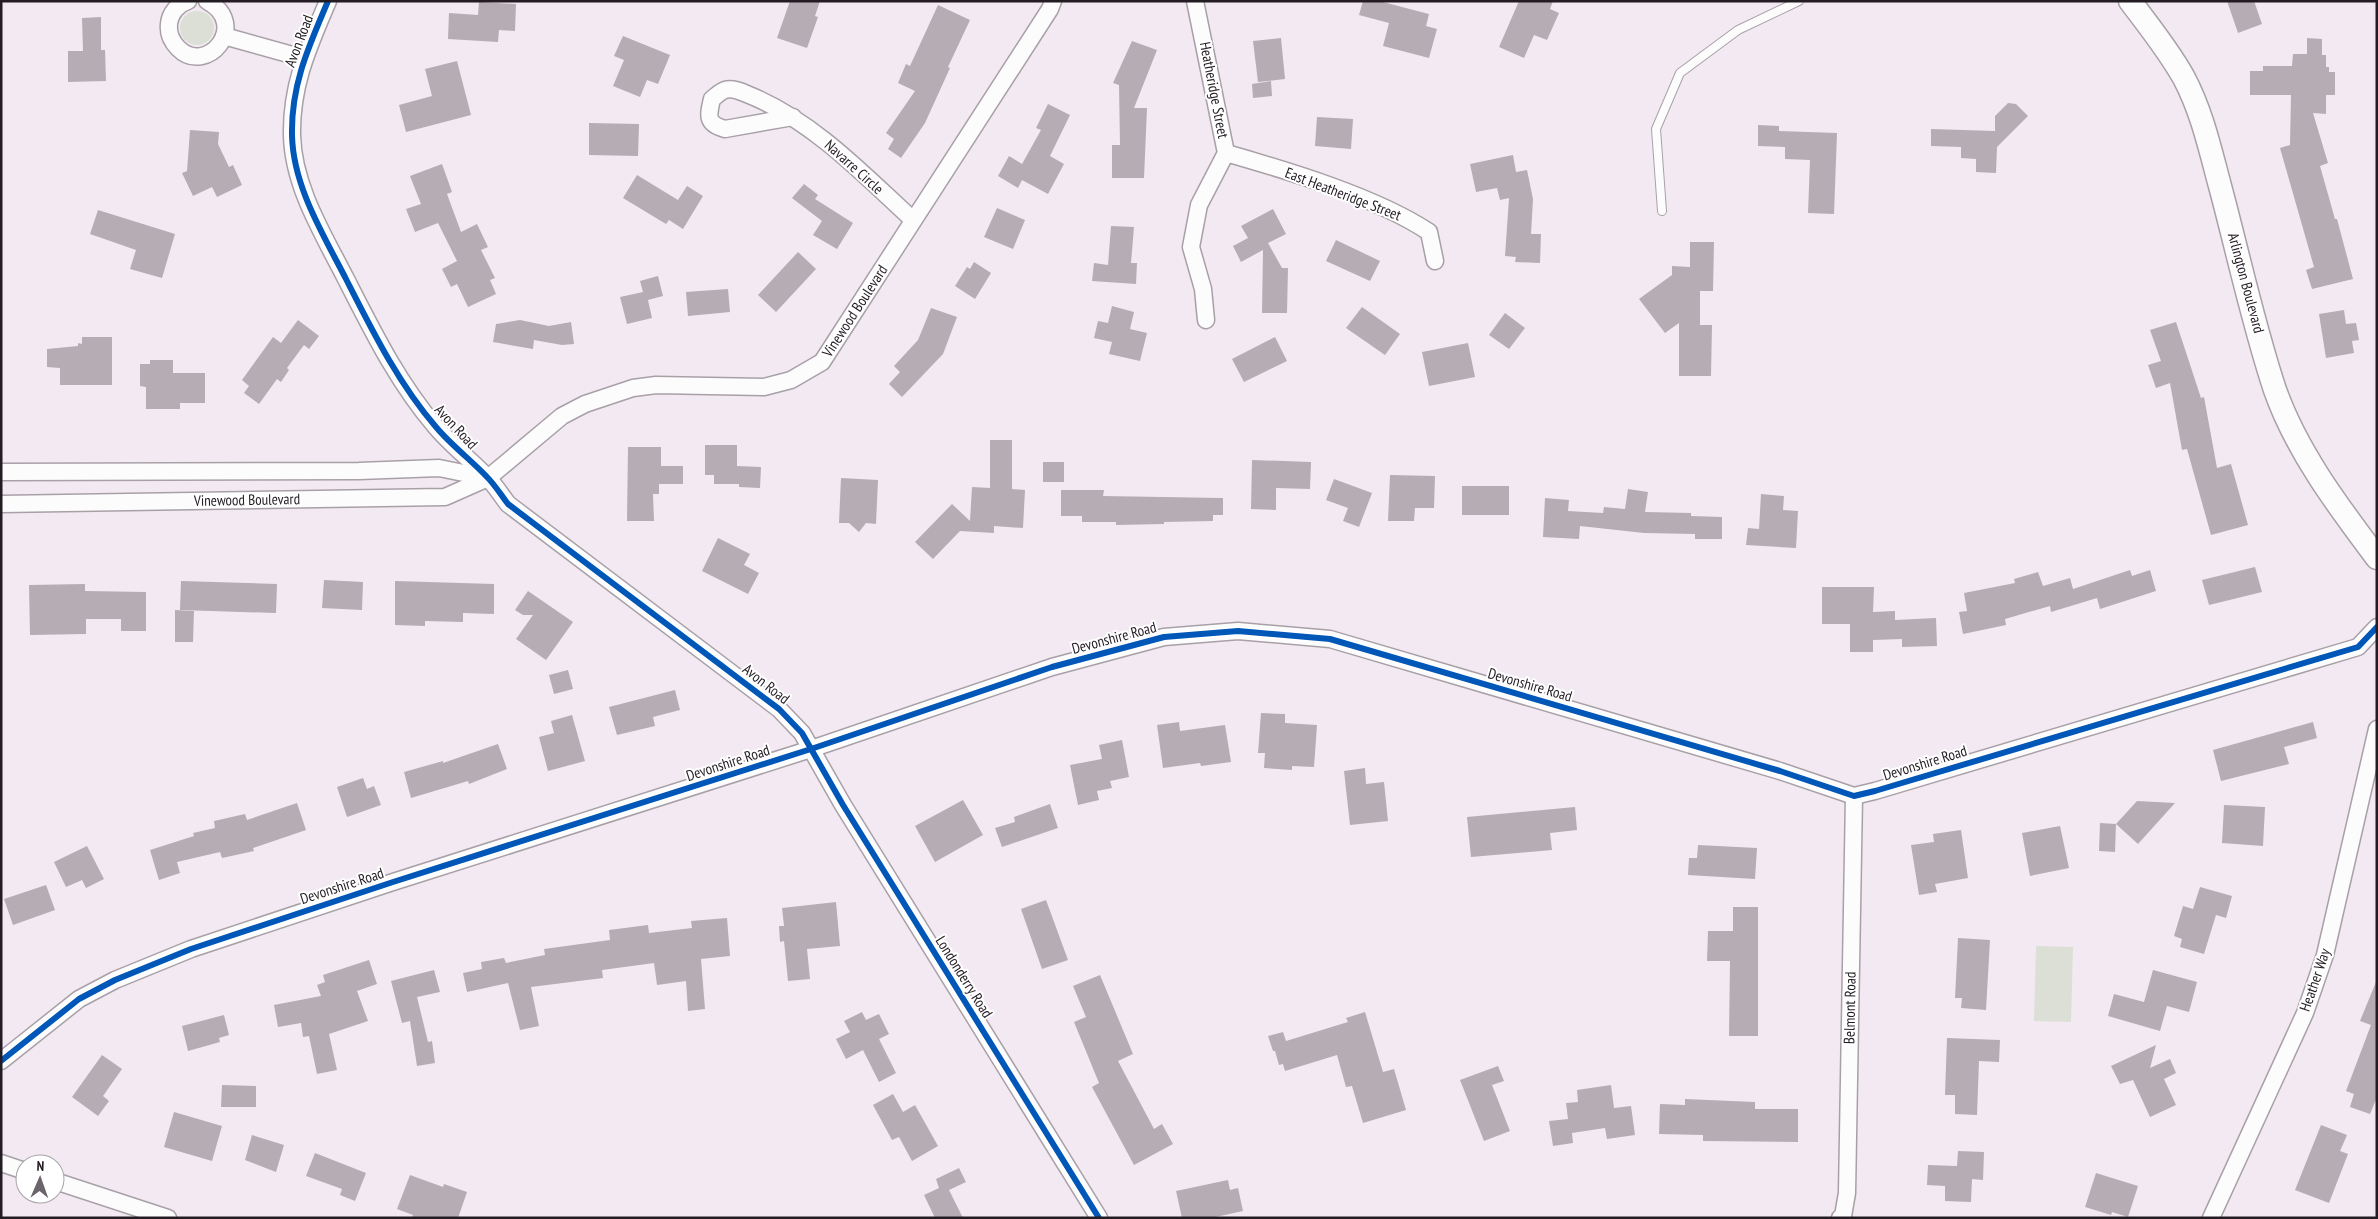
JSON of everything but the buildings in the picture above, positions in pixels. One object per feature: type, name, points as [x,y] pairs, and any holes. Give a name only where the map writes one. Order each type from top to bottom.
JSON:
[{"type":"street","points":[[188,1],[175,10],[170,20],[170,36],[179,50],[189,55],[200,56],[211,53],[219,46],[224,36],[225,25],[222,14],[207,1]]},
{"type":"street","name":"Avon Road","points":[[328,1],[303,58],[296,85],[292,136],[296,164],[318,225],[372,331],[404,384],[436,427],[488,478],[508,504],[779,709],[802,732],[811,749]]},
{"type":"street","name":"Vinewood Boulevard","points":[[1,504],[445,497],[488,478],[562,416],[600,399],[632,388],[656,385],[764,386],[791,380],[822,362],[1050,9],[1053,1]]},
{"type":"street","name":"Heatheridge Street","points":[[1196,1],[1226,153],[1199,204],[1191,247],[1203,288],[1206,320]]},
{"type":"street","name":"Arlington Boulevard","points":[[2130,1],[2162,42],[2184,78],[2203,122],[2261,341],[2276,391],[2290,424],[2313,466],[2349,521],[2377,558]]},
{"type":"street","points":[[224,36],[303,58]]},
{"type":"street","name":"Navarre Circle","points":[[793,117],[827,142],[914,220]]},
{"type":"street","name":"East Heatheridge Street","points":[[1226,153],[1335,189],[1405,216],[1429,232],[1435,261]]},
{"type":"street","name":"Vinewood Boulevard","points":[[1,472],[349,471],[439,468],[488,478]]},
{"type":"street","name":"Devonshire Road","points":[[1,1061],[79,999],[114,980],[191,950],[394,882],[811,749],[1052,667],[1164,638],[1238,631],[1330,639],[1780,771],[1854,796],[2358,647],[2377,627]]},
{"type":"street","name":"Heather Way","points":[[2210,1218],[2305,1013],[2325,955],[2377,729]]},
{"type":"street","name":"Londonderry Road","points":[[811,749],[843,805],[1099,1218]]},
{"type":"street","name":"Belmont Road","points":[[1840,1218],[1843,1216],[1846,1193],[1854,796]]},
{"type":"street","points":[[1,1163],[15,1168]]},
{"type":"street","points":[[65,1184],[168,1218]]},
{"type":"lane","points":[[1662,211],[1656,129],[1680,73],[1738,30],[1799,1]]},
{"type":"shaded area","points":[[197,11],[209,16],[214,28],[209,40],[197,45],[185,40],[180,28],[185,16]]},
{"type":"shaded area","points":[[2036,946],[2073,947],[2071,1022],[2034,1021]]},
{"type":"cycle path","points":[[328,1],[302,66],[298,82],[292,116],[294,154],[303,191],[319,227],[376,337],[398,374],[436,427],[490,480],[508,504],[779,709],[802,733],[843,805],[1099,1218]]},
{"type":"cycle path","points":[[1,1061],[79,999],[115,980],[191,949],[393,882],[811,749],[1052,667],[1164,637],[1238,631],[1330,639],[1780,771],[1854,796],[2358,647],[2377,627]]}]
